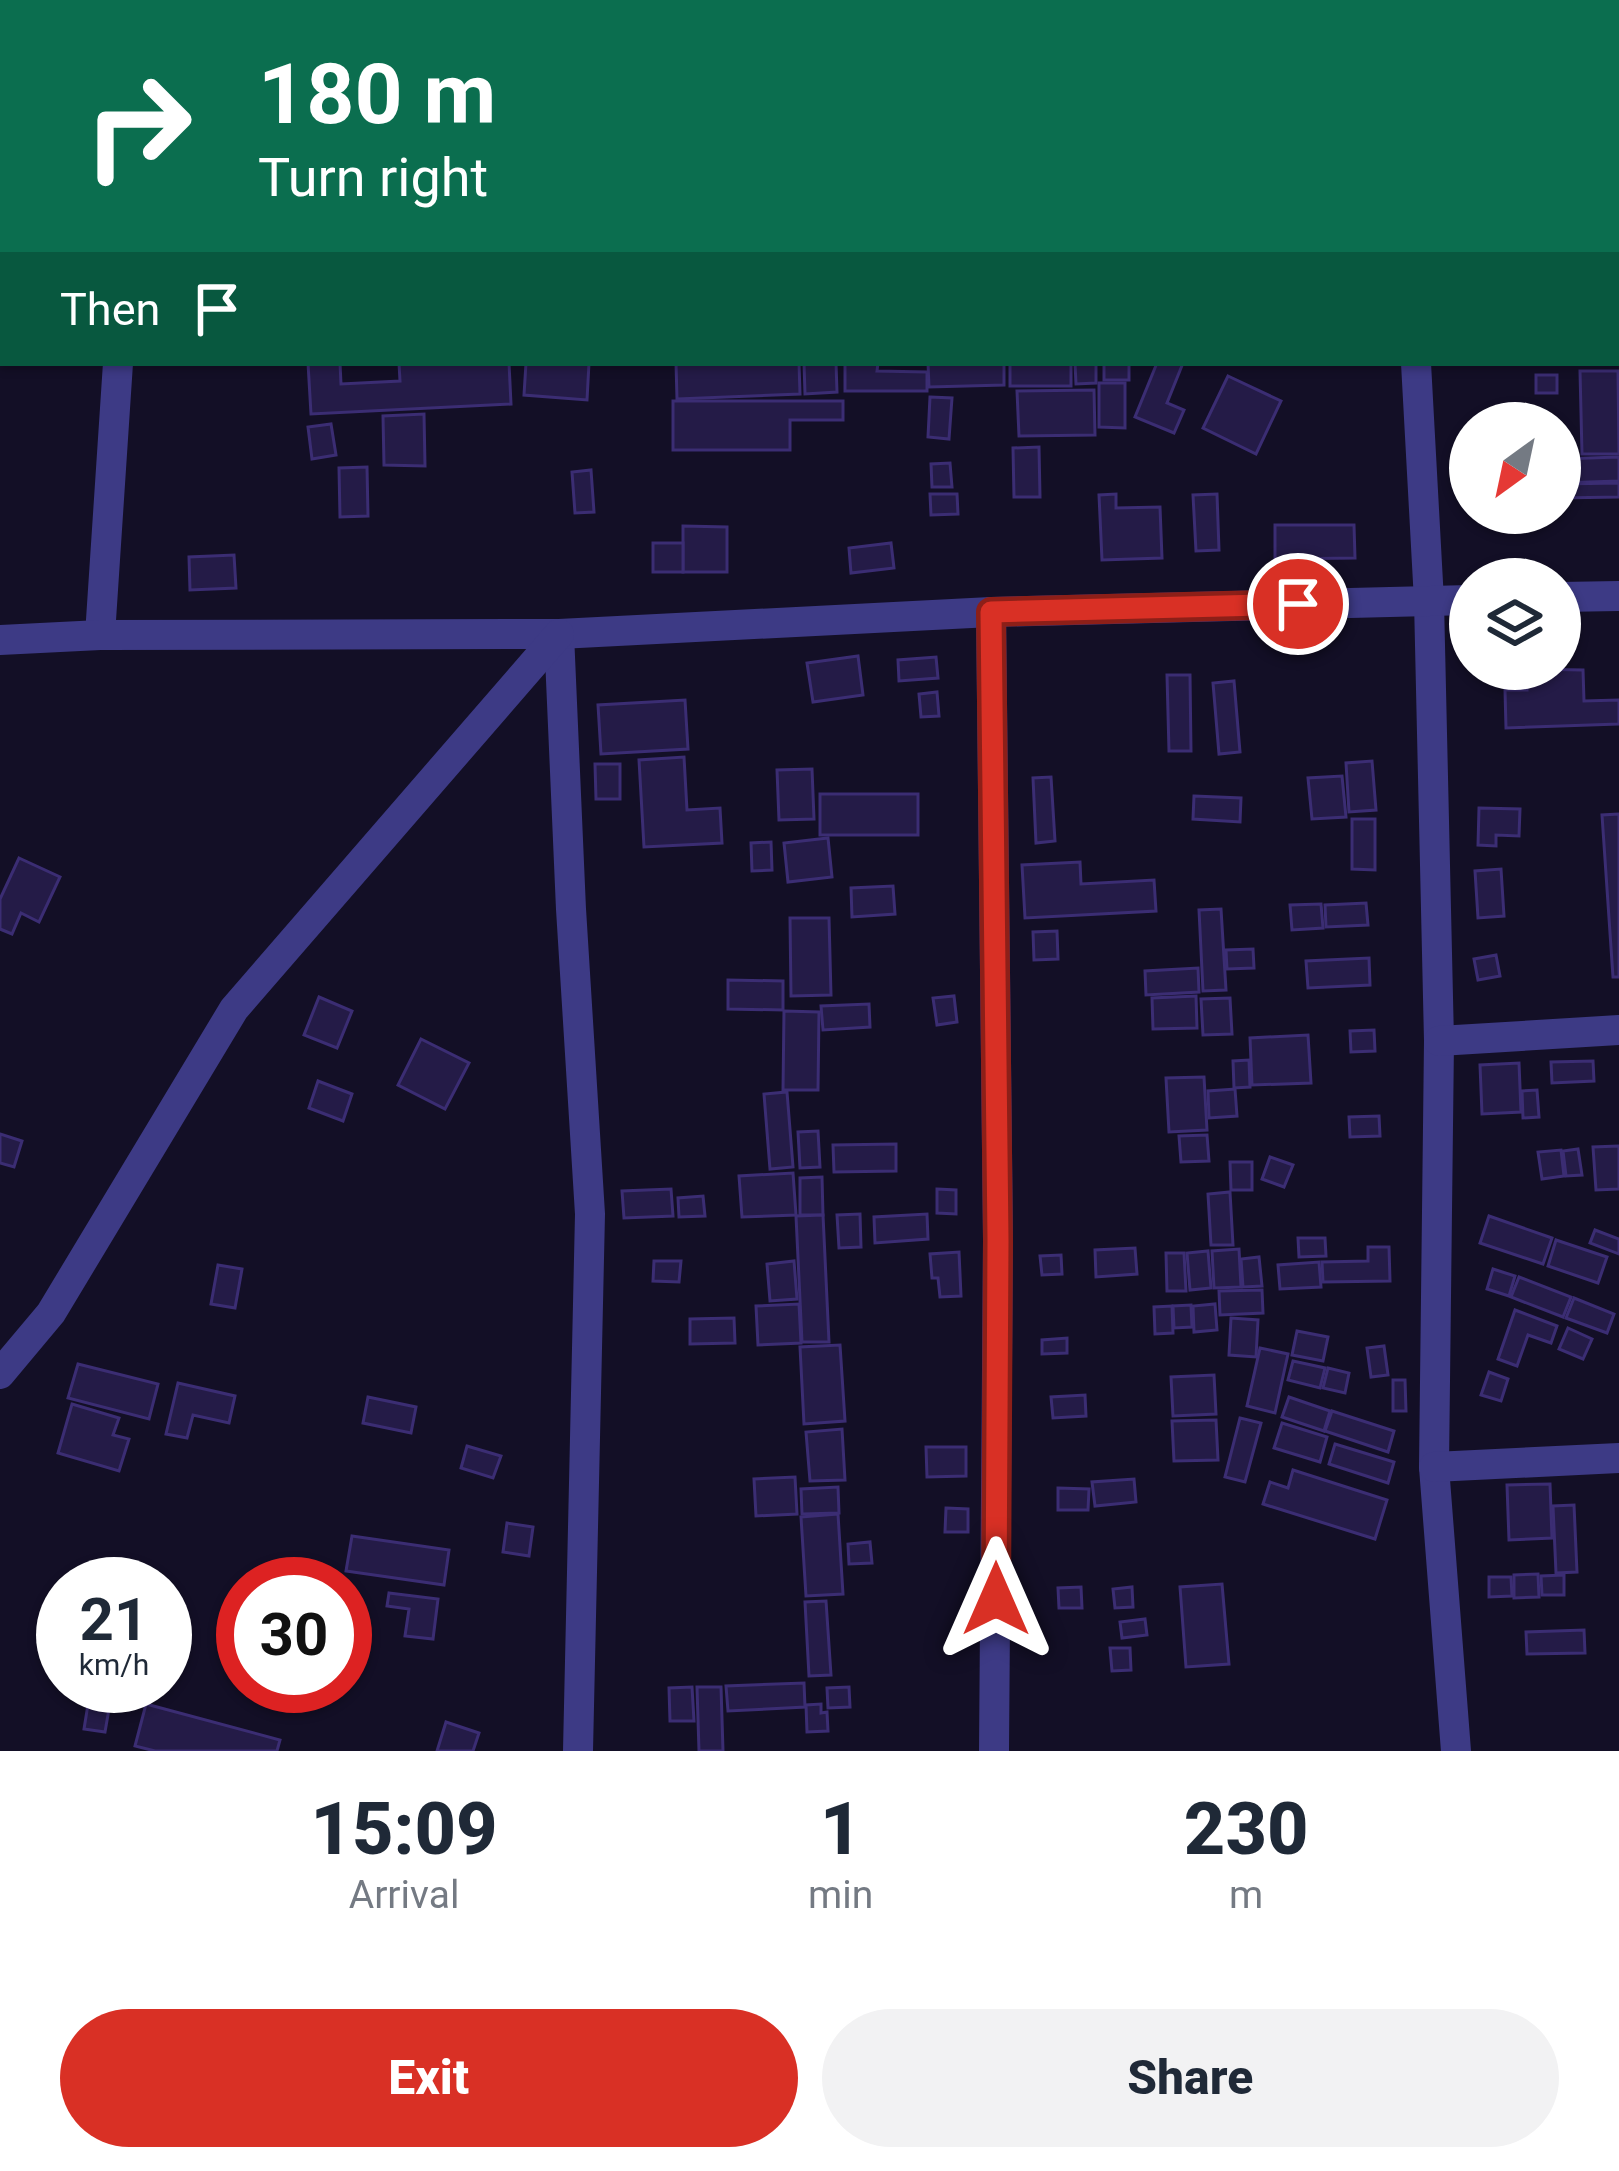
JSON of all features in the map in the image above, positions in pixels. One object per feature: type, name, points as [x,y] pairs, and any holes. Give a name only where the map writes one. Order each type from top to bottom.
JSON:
[{"type":"street","points":[[100,635],[118,366]]},
{"type":"street","points":[[1416,366],[1430,601],[1439,1041],[1434,1467],[1456,1751]]},
{"type":"street","points":[[1581,597],[1619,596]]},
{"type":"street","points":[[0,640],[100,635],[559,634],[991,612],[1449,601]]},
{"type":"street","points":[[991,612],[998,1240],[994,1751]]},
{"type":"street","points":[[0,1374],[51,1313],[234,1009],[559,634]]},
{"type":"street","points":[[559,634],[590,1214],[578,1751]]},
{"type":"street","points":[[1439,1041],[1619,1030]]},
{"type":"street","points":[[1434,1467],[1619,1458]]},
{"type":"building","points":[[308,366],[340,366],[341,384],[400,381],[399,366],[509,366],[511,404],[311,414]]},
{"type":"building","points":[[526,366],[589,366],[587,400],[524,395]]},
{"type":"building","points":[[676,366],[799,366],[800,394],[677,399]]},
{"type":"building","points":[[804,366],[836,366],[837,392],[805,394]]},
{"type":"building","points":[[845,366],[927,372],[927,391],[845,391]]},
{"type":"building","points":[[928,366],[1004,366],[1004,385],[929,387]]},
{"type":"building","points":[[1010,366],[1071,366],[1071,386],[1010,386]]},
{"type":"building","points":[[1075,366],[1096,366],[1096,383],[1076,384]]},
{"type":"building","points":[[1104,366],[1129,366],[1129,380],[1104,380]]},
{"type":"building","points":[[1156,366],[1182,366],[1167,403],[1184,410],[1174,433],[1135,417]]},
{"type":"building","points":[[1580,371],[1618,371],[1619,454],[1582,454]]},
{"type":"building","points":[[1536,375],[1557,375],[1557,393],[1536,393]]},
{"type":"building","points":[[1228,376],[1281,401],[1256,454],[1203,428]]},
{"type":"building","points":[[1099,383],[1125,383],[1125,428],[1099,427]]},
{"type":"building","points":[[1094,390],[1095,435],[1019,436],[1017,391]]},
{"type":"building","points":[[930,397],[952,398],[949,439],[928,437]]},
{"type":"building","points":[[673,401],[843,401],[843,420],[790,420],[790,450],[673,450]]},
{"type":"building","points":[[424,414],[425,466],[384,465],[383,416]]},
{"type":"building","points":[[331,424],[336,455],[312,459],[308,427]]},
{"type":"building","points":[[1039,447],[1040,497],[1014,497],[1013,448]]},
{"type":"building","points":[[1619,457],[1619,481],[1581,482],[1581,458]]},
{"type":"building","points":[[950,463],[952,487],[932,487],[931,464]]},
{"type":"building","points":[[367,467],[368,516],[340,517],[339,468]]},
{"type":"building","points":[[591,470],[594,512],[575,513],[572,472]]},
{"type":"building","points":[[1619,483],[1619,497],[1581,498],[1581,484]]},
{"type":"building","points":[[930,494],[957,494],[958,514],[931,515]]},
{"type":"building","points":[[1116,494],[1116,508],[1160,507],[1162,558],[1102,560],[1099,495]]},
{"type":"building","points":[[1217,494],[1219,550],[1196,551],[1193,495]]},
{"type":"building","points":[[1275,525],[1354,525],[1355,558],[1275,559]]},
{"type":"building","points":[[683,526],[727,527],[727,572],[683,572]]},
{"type":"building","points":[[653,543],[683,543],[683,572],[653,572]]},
{"type":"building","points":[[891,543],[894,568],[851,573],[849,548]]},
{"type":"building","points":[[234,555],[236,588],[190,590],[189,557]]},
{"type":"building","points":[[858,656],[863,695],[813,702],[807,663]]},
{"type":"building","points":[[936,657],[938,678],[899,681],[898,660]]},
{"type":"building","points":[[1583,670],[1584,701],[1619,700],[1619,724],[1506,728],[1505,690],[1581,690]]},
{"type":"building","points":[[1167,675],[1190,675],[1191,751],[1169,751]]},
{"type":"building","points":[[1234,681],[1240,752],[1219,754],[1213,683]]},
{"type":"building","points":[[937,692],[939,716],[921,717],[919,694]]},
{"type":"building","points":[[685,700],[688,749],[601,754],[598,705]]},
{"type":"building","points":[[684,757],[687,810],[720,808],[722,843],[644,847],[639,760]]},
{"type":"building","points":[[1372,761],[1376,810],[1349,812],[1346,763]]},
{"type":"building","points":[[595,764],[620,764],[620,799],[596,799]]},
{"type":"building","points":[[812,769],[814,819],[779,820],[777,770]]},
{"type":"building","points":[[1342,776],[1346,817],[1312,819],[1308,778]]},
{"type":"building","points":[[1051,777],[1055,841],[1036,843],[1033,778]]},
{"type":"building","points":[[820,794],[918,794],[918,835],[820,835]]},
{"type":"building","points":[[1194,796],[1241,798],[1240,822],[1193,819]]},
{"type":"building","points":[[1479,808],[1520,809],[1519,836],[1496,835],[1496,846],[1478,845]]},
{"type":"building","points":[[1619,814],[1619,977],[1613,977],[1602,815]]},
{"type":"building","points":[[1352,819],[1375,819],[1375,870],[1352,869]]},
{"type":"building","points":[[828,838],[832,877],[788,882],[784,843]]},
{"type":"building","points":[[771,842],[772,870],[752,871],[751,843]]},
{"type":"building","points":[[19,858],[60,877],[39,922],[21,913],[12,934],[0,929],[0,899]]},
{"type":"building","points":[[1080,862],[1081,884],[1154,880],[1156,911],[1025,918],[1022,865]]},
{"type":"building","points":[[1501,869],[1504,916],[1478,918],[1475,871]]},
{"type":"building","points":[[893,886],[895,914],[852,917],[851,888]]},
{"type":"building","points":[[1366,903],[1368,925],[1326,927],[1325,905]]},
{"type":"building","points":[[1321,904],[1323,928],[1292,930],[1290,905]]},
{"type":"building","points":[[1221,909],[1226,990],[1203,991],[1199,910]]},
{"type":"building","points":[[790,918],[829,918],[831,995],[791,996]]},
{"type":"building","points":[[1057,931],[1058,959],[1034,960],[1033,932]]},
{"type":"building","points":[[1253,949],[1254,968],[1227,969],[1226,950]]},
{"type":"building","points":[[1496,955],[1500,976],[1478,980],[1474,959]]},
{"type":"building","points":[[1369,958],[1370,985],[1308,988],[1306,961]]},
{"type":"building","points":[[1198,968],[1199,992],[1146,995],[1145,971]]},
{"type":"building","points":[[728,980],[783,981],[783,1010],[728,1009]]},
{"type":"building","points":[[954,996],[957,1022],[937,1025],[933,998]]},
{"type":"building","points":[[1196,996],[1197,1028],[1153,1029],[1152,998]]},
{"type":"building","points":[[319,997],[352,1011],[337,1048],[304,1035]]},
{"type":"building","points":[[1230,998],[1232,1034],[1203,1035],[1201,999]]},
{"type":"building","points":[[869,1004],[870,1027],[823,1030],[821,1006]]},
{"type":"building","points":[[784,1011],[819,1012],[818,1090],[783,1090]]},
{"type":"building","points":[[1374,1030],[1375,1051],[1351,1052],[1350,1031]]},
{"type":"building","points":[[1308,1035],[1311,1083],[1252,1085],[1250,1038]]},
{"type":"building","points":[[421,1039],[469,1063],[445,1109],[398,1085]]},
{"type":"building","points":[[1249,1060],[1250,1087],[1234,1088],[1233,1061]]},
{"type":"building","points":[[1593,1061],[1594,1081],[1552,1083],[1551,1062]]},
{"type":"building","points":[[1519,1063],[1521,1112],[1482,1114],[1480,1065]]},
{"type":"building","points":[[1204,1077],[1207,1130],[1169,1132],[1166,1078]]},
{"type":"building","points":[[318,1081],[352,1094],[343,1121],[309,1108]]},
{"type":"building","points":[[1235,1089],[1237,1116],[1209,1118],[1208,1091]]},
{"type":"building","points":[[1537,1090],[1539,1117],[1523,1118],[1522,1091]]},
{"type":"building","points":[[787,1092],[793,1167],[770,1169],[764,1094]]},
{"type":"building","points":[[1379,1116],[1380,1136],[1350,1137],[1349,1117]]},
{"type":"building","points":[[818,1131],[820,1167],[800,1168],[798,1132]]},
{"type":"building","points":[[0,1134],[22,1141],[14,1167],[0,1163]]},
{"type":"building","points":[[1207,1135],[1209,1161],[1181,1162],[1179,1136]]},
{"type":"building","points":[[896,1144],[896,1171],[834,1172],[833,1145]]},
{"type":"building","points":[[1619,1146],[1619,1189],[1596,1190],[1593,1147]]},
{"type":"building","points":[[1578,1149],[1582,1175],[1566,1176],[1563,1151]]},
{"type":"building","points":[[1561,1150],[1564,1176],[1542,1179],[1538,1152]]},
{"type":"building","points":[[1270,1157],[1293,1165],[1284,1187],[1262,1179]]},
{"type":"building","points":[[1230,1162],[1252,1162],[1252,1190],[1231,1190]]},
{"type":"building","points":[[793,1173],[796,1215],[742,1217],[739,1176]]},
{"type":"building","points":[[822,1177],[823,1215],[800,1215],[800,1178]]},
{"type":"building","points":[[671,1189],[673,1216],[624,1218],[622,1191]]},
{"type":"building","points":[[937,1189],[956,1190],[956,1214],[937,1213]]},
{"type":"building","points":[[1230,1192],[1233,1245],[1211,1245],[1208,1194]]},
{"type":"building","points":[[703,1196],[705,1216],[679,1217],[678,1198]]},
{"type":"building","points":[[860,1214],[861,1247],[839,1248],[837,1215]]},
{"type":"building","points":[[927,1214],[928,1239],[875,1243],[874,1217]]},
{"type":"building","points":[[823,1215],[829,1342],[802,1342],[796,1216]]},
{"type":"building","points":[[1489,1216],[1552,1238],[1543,1264],[1480,1243]]},
{"type":"building","points":[[1595,1230],[1619,1239],[1619,1254],[1590,1243]]},
{"type":"building","points":[[1298,1238],[1325,1238],[1326,1256],[1299,1257]]},
{"type":"building","points":[[1556,1240],[1607,1257],[1598,1283],[1548,1266]]},
{"type":"building","points":[[1368,1247],[1389,1247],[1390,1281],[1323,1282],[1322,1262],[1368,1261]]},
{"type":"building","points":[[1135,1248],[1137,1274],[1096,1277],[1095,1250]]},
{"type":"building","points":[[1239,1249],[1241,1287],[1214,1288],[1212,1251]]},
{"type":"building","points":[[1208,1251],[1211,1288],[1190,1290],[1187,1253]]},
{"type":"building","points":[[959,1252],[961,1296],[940,1297],[930,1254]]},
{"type":"building","points":[[1166,1253],[1184,1253],[1186,1291],[1167,1291]]},
{"type":"building","points":[[1061,1255],[1062,1274],[1042,1275],[1040,1256]]},
{"type":"building","points":[[1259,1257],[1262,1286],[1243,1287],[1241,1259]]},
{"type":"building","points":[[654,1261],[681,1261],[679,1282],[653,1281]]},
{"type":"building","points":[[794,1261],[797,1299],[770,1301],[767,1264]]},
{"type":"building","points":[[1319,1262],[1321,1287],[1280,1289],[1278,1265]]},
{"type":"building","points":[[218,1265],[242,1269],[235,1308],[211,1304]]},
{"type":"building","points":[[1493,1269],[1515,1276],[1509,1296],[1487,1289]]},
{"type":"building","points":[[1519,1277],[1571,1297],[1563,1317],[1511,1297]]},
{"type":"building","points":[[1262,1290],[1263,1313],[1220,1315],[1219,1291]]},
{"type":"building","points":[[1574,1298],[1614,1314],[1607,1333],[1566,1318]]},
{"type":"building","points":[[799,1304],[801,1343],[758,1345],[756,1306]]},
{"type":"building","points":[[1215,1304],[1217,1330],[1194,1332],[1193,1306]]},
{"type":"building","points":[[1191,1305],[1192,1327],[1174,1328],[1173,1306]]},
{"type":"building","points":[[1172,1306],[1173,1333],[1155,1334],[1154,1307]]},
{"type":"building","points":[[1515,1310],[1557,1326],[1551,1343],[1528,1335],[1517,1366],[1498,1359]]},
{"type":"building","points":[[734,1318],[735,1343],[690,1344],[690,1319]]},
{"type":"building","points":[[1231,1318],[1258,1320],[1256,1357],[1229,1355]]},
{"type":"building","points":[[1568,1328],[1592,1339],[1583,1359],[1559,1349]]},
{"type":"building","points":[[1297,1331],[1328,1337],[1323,1361],[1292,1355]]},
{"type":"building","points":[[1067,1338],[1067,1353],[1042,1354],[1042,1340]]},
{"type":"building","points":[[840,1345],[845,1421],[804,1424],[800,1347]]},
{"type":"building","points":[[1384,1346],[1388,1375],[1371,1377],[1367,1348]]},
{"type":"building","points":[[1260,1348],[1288,1354],[1275,1413],[1247,1406]]},
{"type":"building","points":[[1293,1361],[1325,1368],[1320,1388],[1288,1380]]},
{"type":"building","points":[[78,1364],[158,1384],[149,1419],[68,1398]]},
{"type":"building","points":[[1328,1368],[1349,1373],[1345,1393],[1323,1388]]},
{"type":"building","points":[[1489,1372],[1508,1379],[1501,1401],[1481,1395]]},
{"type":"building","points":[[1214,1375],[1216,1414],[1173,1416],[1171,1377]]},
{"type":"building","points":[[1393,1380],[1405,1380],[1406,1411],[1393,1411]]},
{"type":"building","points":[[178,1383],[235,1396],[229,1423],[193,1415],[187,1438],[166,1434]]},
{"type":"building","points":[[1085,1395],[1086,1416],[1053,1418],[1051,1397]]},
{"type":"building","points":[[368,1397],[416,1407],[411,1433],[363,1423]]},
{"type":"building","points":[[1289,1397],[1330,1411],[1324,1431],[1282,1417]]},
{"type":"building","points":[[72,1404],[119,1418],[113,1435],[129,1439],[119,1471],[58,1453]]},
{"type":"building","points":[[1332,1411],[1394,1431],[1388,1452],[1325,1431]]},
{"type":"building","points":[[1240,1418],[1261,1423],[1245,1482],[1225,1477]]},
{"type":"building","points":[[1216,1420],[1218,1460],[1174,1461],[1172,1421]]},
{"type":"building","points":[[1282,1423],[1327,1437],[1320,1462],[1274,1448]]},
{"type":"building","points":[[842,1429],[845,1480],[810,1481],[806,1432]]},
{"type":"building","points":[[1335,1444],[1394,1462],[1388,1483],[1329,1464]]},
{"type":"building","points":[[467,1446],[501,1456],[493,1478],[461,1468]]},
{"type":"building","points":[[926,1447],[966,1447],[966,1476],[927,1477]]},
{"type":"building","points":[[1293,1470],[1387,1500],[1375,1539],[1263,1504],[1270,1482],[1288,1488]]},
{"type":"building","points":[[795,1477],[797,1514],[756,1516],[754,1479]]},
{"type":"building","points":[[1134,1479],[1136,1502],[1095,1506],[1092,1482]]},
{"type":"building","points":[[1550,1484],[1552,1538],[1509,1540],[1507,1485]]},
{"type":"building","points":[[838,1487],[839,1513],[802,1514],[801,1489]]},
{"type":"building","points":[[1058,1488],[1089,1489],[1088,1510],[1058,1510]]},
{"type":"building","points":[[1574,1505],[1577,1572],[1556,1573],[1553,1506]]},
{"type":"building","points":[[946,1508],[968,1509],[968,1532],[945,1532]]},
{"type":"building","points":[[838,1514],[843,1594],[806,1596],[801,1517]]},
{"type":"building","points":[[507,1523],[533,1527],[529,1556],[503,1552]]},
{"type":"building","points":[[352,1536],[449,1550],[444,1585],[372,1575],[372,1557],[348,1557]]},
{"type":"building","points":[[870,1542],[872,1563],[849,1564],[848,1544]]},
{"type":"building","points":[[1538,1574],[1539,1597],[1514,1598],[1514,1575]]},
{"type":"building","points":[[1564,1575],[1564,1595],[1542,1595],[1541,1576]]},
{"type":"building","points":[[1489,1577],[1511,1577],[1512,1596],[1489,1597]]},
{"type":"building","points":[[1222,1584],[1229,1664],[1186,1667],[1180,1587]]},
{"type":"building","points":[[1081,1587],[1082,1608],[1059,1608],[1058,1588]]},
{"type":"building","points":[[1132,1587],[1133,1607],[1115,1608],[1113,1589]]},
{"type":"building","points":[[389,1593],[438,1599],[433,1639],[405,1636],[409,1609],[387,1606]]},
{"type":"building","points":[[826,1601],[831,1675],[809,1676],[805,1602]]},
{"type":"building","points":[[1145,1619],[1147,1635],[1122,1638],[1120,1622]]},
{"type":"building","points":[[1584,1630],[1585,1653],[1527,1654],[1526,1632]]},
{"type":"building","points":[[1110,1648],[1130,1648],[1131,1670],[1112,1671]]},
{"type":"building","points":[[804,1683],[805,1707],[728,1711],[726,1686]]},
{"type":"building","points":[[692,1687],[694,1721],[670,1721],[669,1688]]},
{"type":"building","points":[[697,1687],[721,1687],[723,1751],[699,1751]]},
{"type":"building","points":[[849,1687],[850,1707],[828,1708],[827,1688]]},
{"type":"building","points":[[821,1704],[821,1713],[827,1712],[828,1731],[807,1732],[806,1705]]},
{"type":"building","points":[[87,1713],[108,1713],[105,1732],[84,1729]]},
{"type":"building","points":[[144,1713],[180,1713],[280,1740],[277,1751],[155,1751],[135,1746]]},
{"type":"building","points":[[446,1722],[479,1733],[473,1751],[437,1751]]},
{"type":"route","points":[[996,1599],[998,1240],[991,612],[1298,604]]}]
